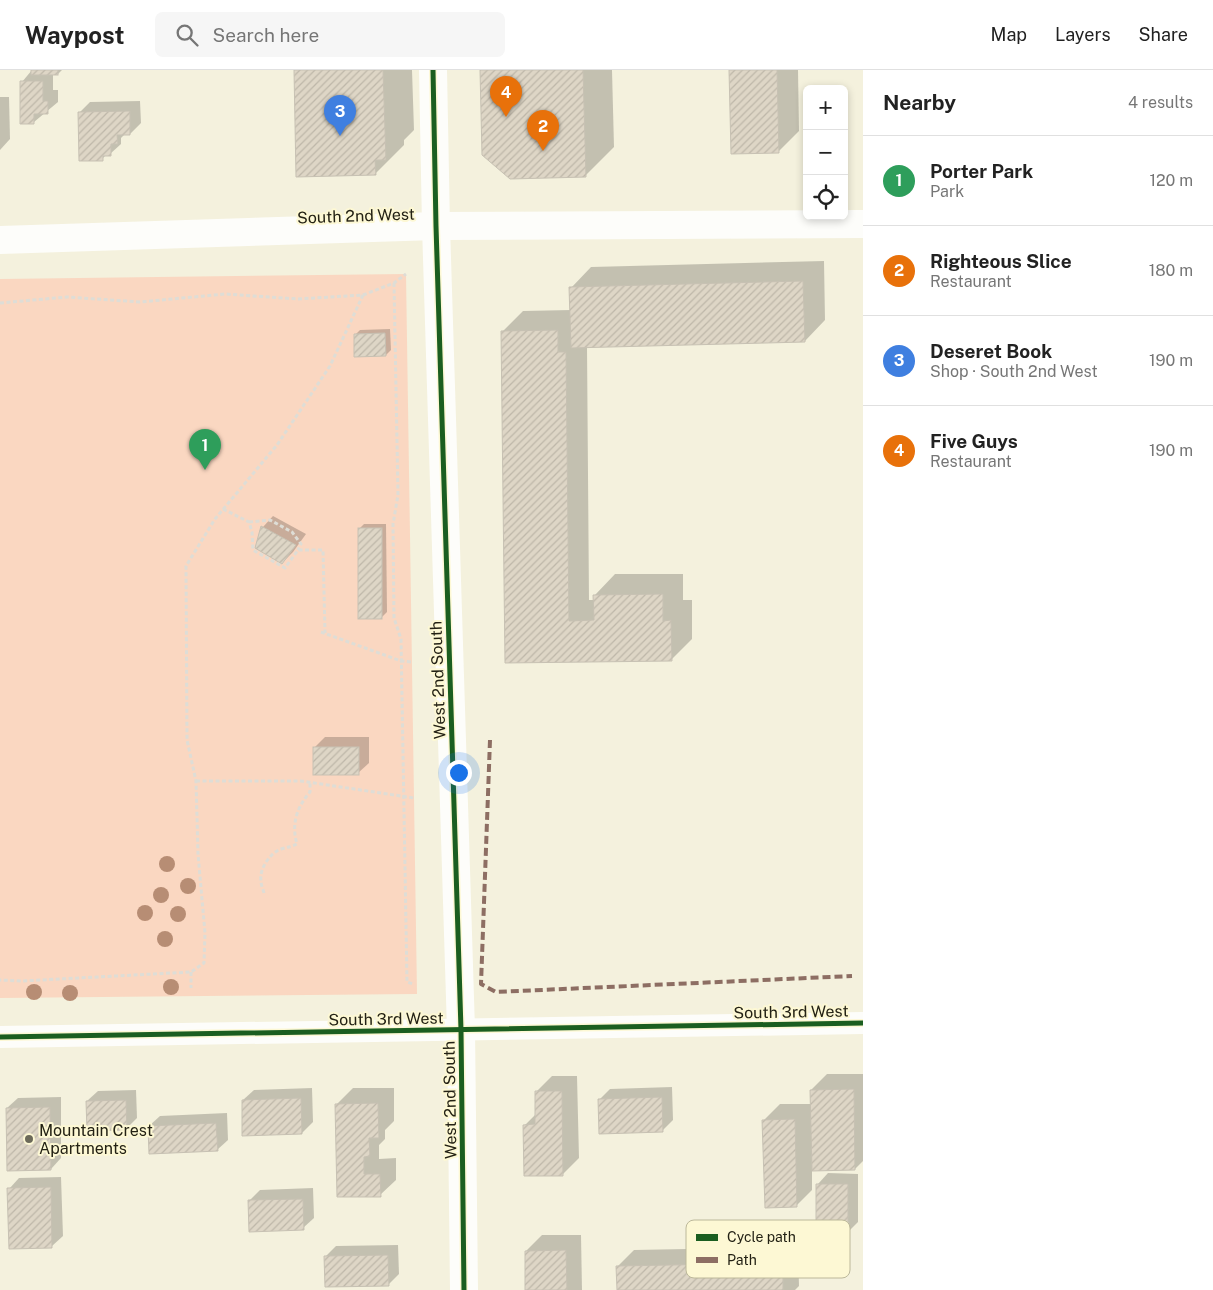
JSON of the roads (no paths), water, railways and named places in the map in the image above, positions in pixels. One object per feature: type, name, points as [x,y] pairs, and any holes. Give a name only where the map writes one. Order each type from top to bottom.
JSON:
[{"type":"street","name":"West 2nd South","points":[[433,70],[436,226],[461,1030],[464,1290]]},
{"type":"street","name":"South 2nd West","points":[[0,240],[436,226],[863,224]]},
{"type":"street","name":"South 3rd West","points":[[0,1037],[863,1024]]},
{"type":"place","name":"Five Guys","points":[[506,117]]},
{"type":"place","name":"Deseret Book","points":[[340,136]]},
{"type":"place","name":"Righteous Slice","points":[[543,151]]},
{"type":"place","name":"Porter Park","points":[[205,470]]},
{"type":"place","name":"Mountain Crest Apartments","points":[[29,1139]]}]
